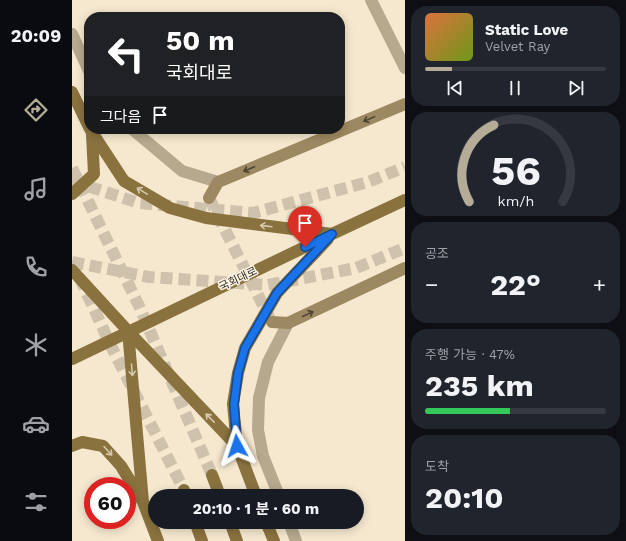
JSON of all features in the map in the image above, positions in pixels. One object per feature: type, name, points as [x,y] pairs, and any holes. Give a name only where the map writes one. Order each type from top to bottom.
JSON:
[{"type":"main road","points":[[72,92],[84,117]]},
{"type":"main road","points":[[345,129],[405,104]]},
{"type":"main road","points":[[72,194],[94,174],[90,134]]},
{"type":"main road","points":[[93,134],[124,180],[170,208],[206,218],[332,234]]},
{"type":"main road","points":[[209,198],[218,182],[333,134]]},
{"type":"main road","name":"국회대로","points":[[72,359],[405,200]]},
{"type":"main road","points":[[253,489],[237,446],[234,404],[238,373],[245,348],[277,293],[332,234]]},
{"type":"main road","points":[[272,322],[288,323],[405,268]]},
{"type":"main road","points":[[72,270],[128,332],[237,446]]},
{"type":"main road","points":[[128,332],[144,502]]},
{"type":"main road","points":[[72,446],[82,442],[103,446],[121,466],[144,502],[158,541]]},
{"type":"main road","points":[[212,475],[217,489]]},
{"type":"main road","points":[[198,529],[202,541]]},
{"type":"main road","points":[[233,529],[237,541]]},
{"type":"main road","points":[[269,529],[274,541]]},
{"type":"street","points":[[371,0],[405,68]]},
{"type":"street","points":[[72,34],[84,60]]},
{"type":"street","points":[[138,134],[182,171],[218,182]]},
{"type":"street","points":[[275,489],[263,456],[258,430],[259,398],[268,362],[288,323]]},
{"type":"street","points":[[292,529],[296,541]]},
{"type":"tunnel","points":[[72,181],[139,203],[253,213],[368,182],[405,167]]},
{"type":"tunnel","points":[[72,168],[140,308],[212,475]]},
{"type":"tunnel","points":[[209,198],[270,319]]},
{"type":"tunnel","points":[[72,262],[149,277],[268,285],[356,268],[405,248]]},
{"type":"tunnel","points":[[72,261],[111,346],[183,489]]},
{"type":"route","points":[[237,446],[234,404],[238,373],[245,348],[277,293],[332,234],[305,247]]}]
